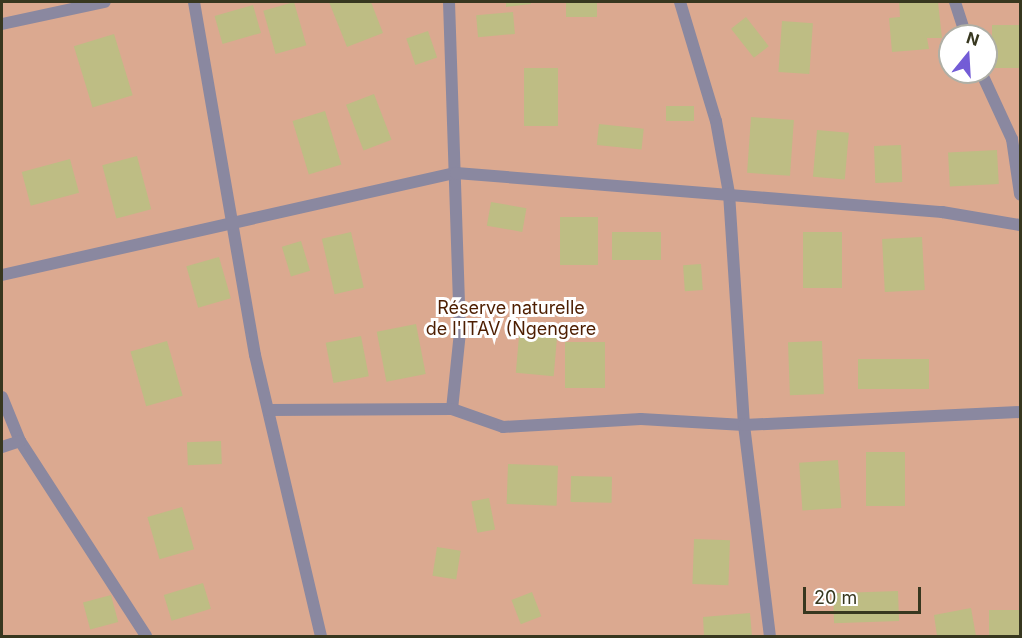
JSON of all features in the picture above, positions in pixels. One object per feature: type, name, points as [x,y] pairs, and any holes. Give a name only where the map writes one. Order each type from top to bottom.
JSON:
[{"type":"street","points":[[2,24],[105,2]]},
{"type":"street","points":[[194,2],[269,410],[321,636]]},
{"type":"street","points":[[449,2],[460,332],[452,409]]},
{"type":"street","points":[[680,2],[716,121],[729,193],[744,425],[770,636]]},
{"type":"street","points":[[955,2],[962,24]]},
{"type":"street","points":[[987,84],[1012,139],[1020,194]]},
{"type":"street","points":[[2,275],[234,226],[456,173],[729,193],[1020,225]]},
{"type":"street","points":[[2,397],[20,441],[146,636]]},
{"type":"street","points":[[269,410],[452,409],[503,427],[641,419],[744,425],[1020,412]]},
{"type":"street","points":[[2,447],[20,441]]},
{"type":"green space","name":"Réserve naturelle de l'ITAV (Ngengere","points":[[2,2],[1020,2],[1020,636],[2,636]]},
{"type":"building","points":[[294,2],[306,45],[276,54],[263,11]]},
{"type":"building","points":[[329,2],[371,2],[383,33],[347,47]]},
{"type":"building","points":[[506,2],[531,2],[531,4],[506,7]]},
{"type":"building","points":[[566,2],[597,2],[597,17],[566,17]]},
{"type":"building","points":[[899,2],[938,2],[940,24],[938,24],[938,38],[927,38],[929,49],[892,52],[889,18],[900,17]]},
{"type":"building","points":[[253,5],[261,33],[223,44],[215,16]]},
{"type":"building","points":[[513,12],[515,34],[478,37],[476,15]]},
{"type":"building","points":[[746,17],[769,46],[754,58],[731,29]]},
{"type":"building","points":[[782,21],[813,23],[809,74],[778,72]]},
{"type":"building","points":[[998,25],[1020,25],[1020,68],[998,68]]},
{"type":"building","points":[[428,31],[437,57],[415,65],[406,38]]},
{"type":"building","points":[[114,34],[133,95],[93,107],[74,46]]},
{"type":"building","points":[[524,68],[558,68],[558,126],[524,126]]},
{"type":"building","points":[[374,94],[392,140],[364,150],[346,105]]},
{"type":"building","points":[[666,106],[694,106],[694,121],[666,121]]},
{"type":"building","points":[[325,111],[341,165],[309,174],[292,121]]},
{"type":"building","points":[[751,117],[794,120],[790,176],[747,173]]},
{"type":"building","points":[[599,124],[644,129],[642,150],[597,145]]},
{"type":"building","points":[[817,130],[849,133],[845,180],[813,177]]},
{"type":"building","points":[[901,145],[902,182],[875,183],[874,146]]},
{"type":"building","points":[[997,150],[999,184],[950,187],[948,153]]},
{"type":"building","points":[[137,156],[151,209],[116,218],[102,165]]},
{"type":"building","points":[[70,159],[79,193],[31,206],[22,172]]},
{"type":"building","points":[[491,202],[526,208],[522,232],[487,226]]},
{"type":"building","points":[[560,217],[598,217],[598,265],[560,265]]},
{"type":"building","points":[[351,232],[364,288],[335,294],[322,239]]},
{"type":"building","points":[[612,232],[661,232],[661,260],[612,260]]},
{"type":"building","points":[[803,232],[842,232],[842,288],[803,288]]},
{"type":"building","points":[[922,237],[925,290],[885,292],[882,239]]},
{"type":"building","points":[[301,241],[310,271],[291,276],[282,247]]},
{"type":"building","points":[[219,257],[231,298],[198,308],[186,266]]},
{"type":"building","points":[[701,264],[703,290],[685,291],[683,265]]},
{"type":"building","points":[[416,324],[426,374],[386,382],[377,332]]},
{"type":"building","points":[[520,325],[558,328],[554,376],[516,373]]},
{"type":"building","points":[[361,336],[369,376],[333,383],[326,343]]},
{"type":"building","points":[[167,341],[183,396],[146,406],[130,351]]},
{"type":"building","points":[[822,341],[824,394],[790,395],[788,342]]},
{"type":"building","points":[[565,342],[605,342],[605,388],[565,388]]},
{"type":"building","points":[[858,359],[929,359],[929,389],[858,389]]},
{"type":"building","points":[[221,441],[222,464],[188,465],[187,442]]},
{"type":"building","points":[[866,452],[905,452],[905,506],[866,506]]},
{"type":"building","points":[[838,460],[841,508],[802,511],[799,463]]},
{"type":"building","points":[[508,464],[558,466],[557,506],[507,504]]},
{"type":"building","points":[[571,476],[612,477],[612,503],[571,502]]},
{"type":"building","points":[[489,498],[495,529],[477,533],[471,501]]},
{"type":"building","points":[[182,507],[194,549],[160,559],[147,517]]},
{"type":"building","points":[[694,539],[730,540],[728,585],[692,584]]},
{"type":"building","points":[[437,547],[461,551],[456,579],[432,576]]},
{"type":"building","points":[[203,583],[211,609],[172,621],[164,595]]},
{"type":"building","points":[[898,591],[899,621],[834,623],[833,593]]},
{"type":"building","points":[[532,592],[541,616],[521,624],[511,600]]},
{"type":"building","points":[[111,595],[118,622],[90,630],[83,603]]},
{"type":"building","points":[[971,608],[976,636],[937,636],[934,615]]},
{"type":"building","points":[[989,610],[1020,610],[1020,636],[989,636]]},
{"type":"building","points":[[750,613],[752,636],[704,636],[703,617]]}]
